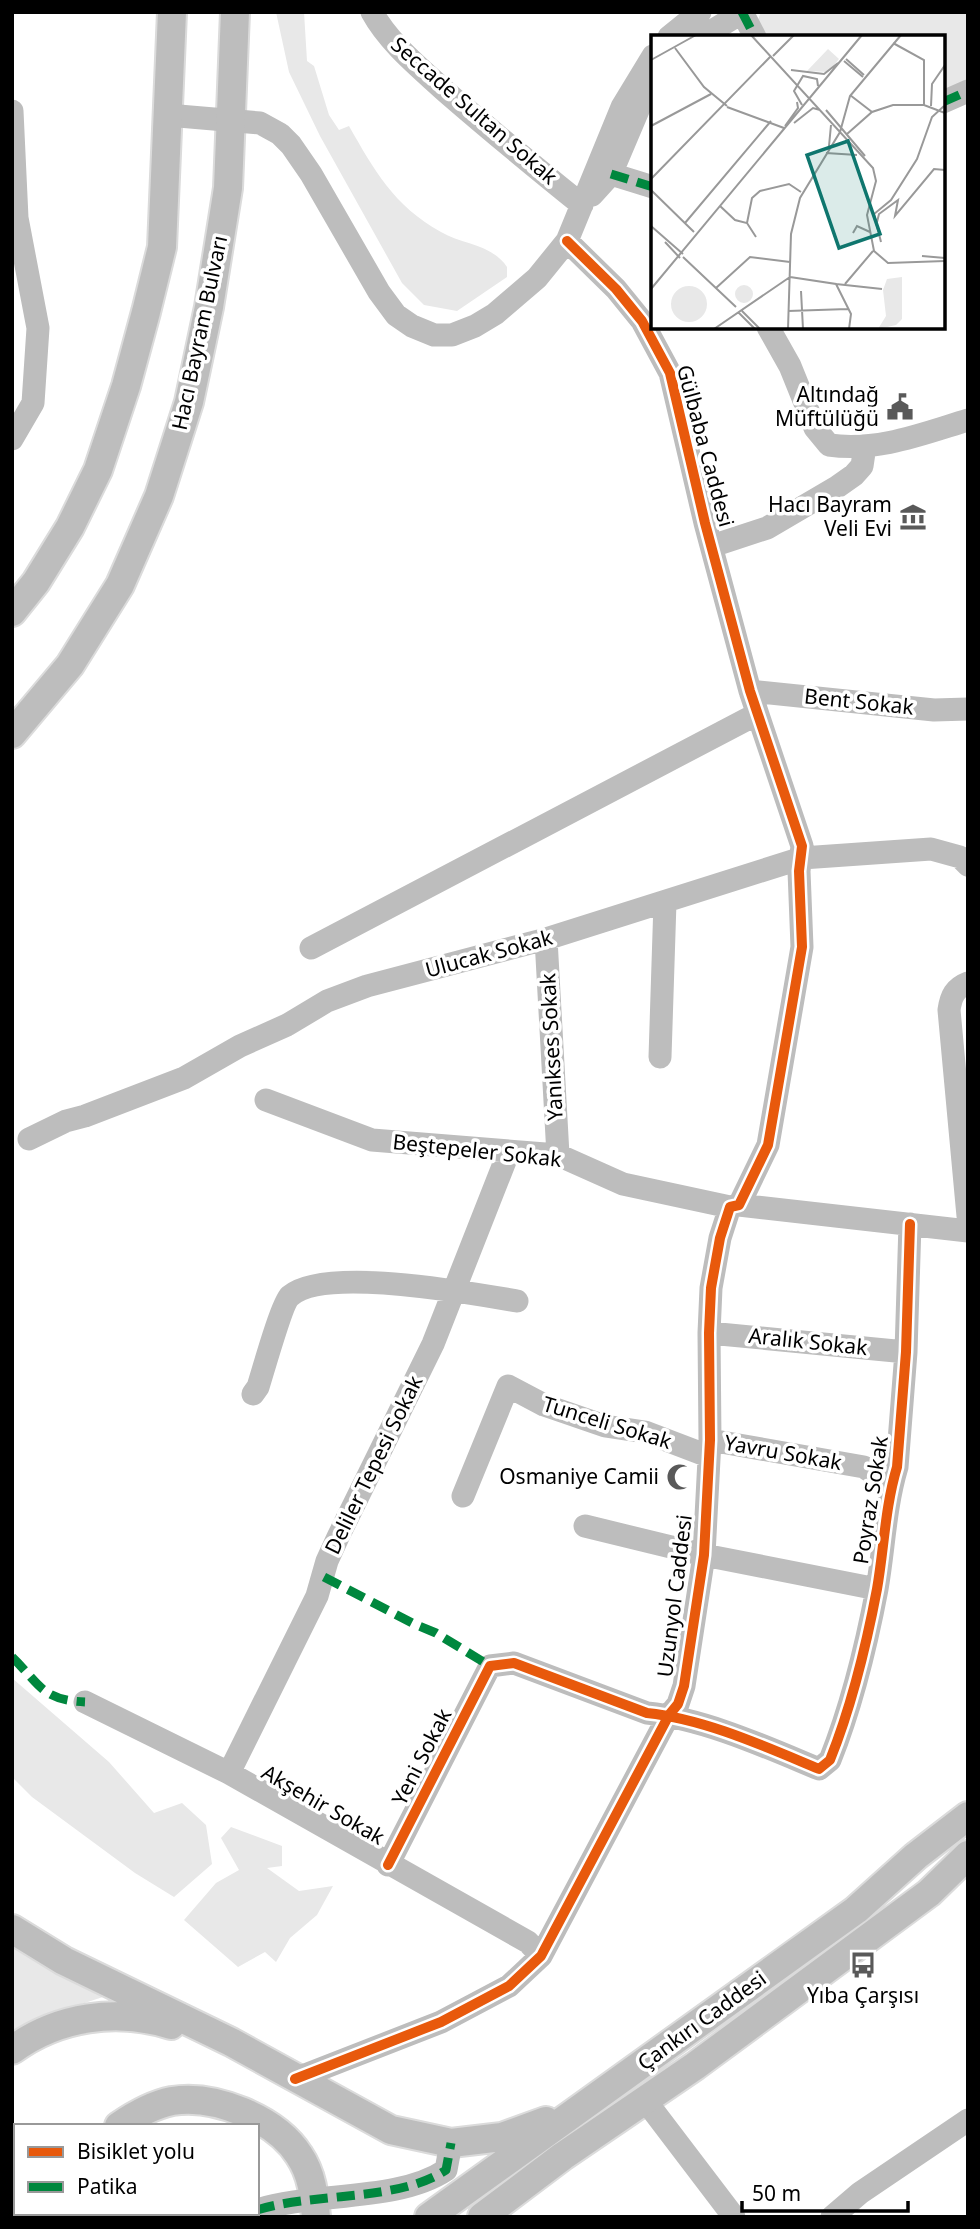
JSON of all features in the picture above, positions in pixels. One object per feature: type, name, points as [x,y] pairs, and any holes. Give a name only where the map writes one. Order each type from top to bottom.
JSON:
[{"type":"main road","points":[[12,612],[36,582],[70,527],[98,470],[126,386],[162,247],[172,12]]},
{"type":"main road","name":"Hacı Bayram Bulvarı","points":[[12,734],[70,665],[120,585],[159,496],[188,402],[209,307],[228,188],[235,12]]},
{"type":"main road","name":"Çankırı Caddesi","points":[[429,2217],[856,1910],[916,1856],[968,1815]]},
{"type":"main road","name":"Çankırı Caddesi","points":[[482,2217],[563,2156],[695,2066],[929,1893],[968,1855]]},
{"type":"main road","points":[[12,1929],[64,1961],[231,2042],[391,2130],[451,2143],[502,2137],[578,2110]]},
{"type":"main road","points":[[12,2050],[28,2038],[63,2023],[111,2016],[146,2017],[231,2042]]},
{"type":"main road","points":[[122,2124],[142,2111],[172,2101],[201,2102],[236,2109],[263,2122],[284,2137],[300,2157],[312,2184],[315,2208]]},
{"type":"main road","points":[[505,2217],[563,2156]]},
{"type":"street","name":"Seccade Sultan Sokak","points":[[372,12],[381,28],[418,66],[502,141],[582,205]]},
{"type":"street","points":[[672,35],[700,12]]},
{"type":"street","points":[[705,35],[742,12],[754,35]]},
{"type":"street","points":[[167,116],[260,123],[280,134],[311,174],[379,292],[396,315],[412,326],[434,335],[452,335],[495,314],[537,278],[567,241],[622,107],[651,59]]},
{"type":"street","points":[[582,205],[611,174],[639,108],[651,89]]},
{"type":"street","points":[[945,102],[968,90]]},
{"type":"street","points":[[12,111],[14,224],[38,328],[33,403],[12,439]]},
{"type":"street","points":[[611,174],[651,186]]},
{"type":"street","name":"Gülbaba Caddesi","points":[[567,241],[616,289],[642,321],[670,373],[750,691],[802,846],[802,858]]},
{"type":"street","points":[[769,329],[790,366],[821,438],[828,445],[847,448],[903,441],[968,419]]},
{"type":"street","points":[[712,546],[766,528],[837,487],[855,475],[862,466],[865,446]]},
{"type":"street","name":"Bent Sokak","points":[[750,691],[934,710],[968,709]]},
{"type":"street","points":[[311,948],[757,714]]},
{"type":"street","name":"Ulucak Sokak","points":[[29,1139],[65,1121],[85,1116],[184,1077],[240,1046],[287,1025],[327,1001],[367,986],[546,939],[802,858],[931,849],[960,858],[968,865]]},
{"type":"street","name":"Uzunyol Caddesi","points":[[295,2079],[441,2022],[509,1986],[541,1956],[669,1715],[678,1704],[684,1686],[704,1555],[709,1448],[711,1288],[720,1238],[768,1145],[803,947],[799,871],[802,858]]},
{"type":"street","points":[[660,1057],[665,902]]},
{"type":"street","name":"Yanıkses Sokak","points":[[546,939],[558,1155]]},
{"type":"street","points":[[968,983],[958,987],[951,998],[949,1010],[968,1216]]},
{"type":"street","name":"Beştepeler Sokak","points":[[266,1100],[372,1140],[558,1155],[622,1184],[735,1206],[968,1231]]},
{"type":"street","name":"Deliler Tepesi Sokak","points":[[229,1773],[317,1596],[327,1561],[433,1345],[509,1151]]},
{"type":"street","name":"Poyraz Sokak","points":[[669,1715],[754,1742],[819,1769],[830,1760],[862,1661],[897,1467],[906,1352],[910,1224]]},
{"type":"street","points":[[253,1394],[258,1387],[287,1298],[304,1286],[357,1282],[454,1290],[517,1301]]},
{"type":"street","name":"Aralık Sokak","points":[[709,1333],[906,1352]]},
{"type":"street","name":"Tunceli Sokak","points":[[463,1496],[508,1387],[544,1405],[605,1426],[645,1432],[709,1448]]},
{"type":"street","name":"Yavru Sokak","points":[[709,1448],[864,1467],[892,1486]]},
{"type":"street","points":[[585,1526],[704,1555],[877,1589]]},
{"type":"street","name":"Yeni Sokak","points":[[388,1865],[490,1666],[514,1663],[647,1713],[669,1715]]},
{"type":"street","name":"Akşehir Sokak","points":[[85,1702],[229,1773],[528,1942],[541,1956]]},
{"type":"street","points":[[645,2100],[734,2217]]},
{"type":"street","points":[[832,2217],[860,2193],[968,2120]]},
{"type":"street","points":[[259,2209],[277,2203],[315,2208],[362,2194],[429,2181],[446,2170],[451,2143]]},
{"type":"shaded area","points":[[276,12],[304,12],[307,61],[314,66],[329,115],[339,130],[349,126],[377,172],[398,199],[410,211],[441,232],[485,249],[501,259],[507,267],[507,277],[457,311],[424,305],[402,283],[320,136],[289,72]]},
{"type":"shaded area","points":[[761,12],[968,12],[968,84],[945,95],[945,35],[765,35],[757,22]]},
{"type":"shaded area","points":[[12,1678],[109,1762],[154,1813],[182,1803],[206,1825],[212,1864],[174,1897],[135,1873],[32,1797],[12,1777]]},
{"type":"shaded area","points":[[231,1827],[282,1846],[282,1866],[267,1868],[299,1891],[333,1886],[317,1915],[290,1938],[276,1962],[265,1952],[238,1967],[184,1920],[216,1883],[239,1870],[221,1838]]},
{"type":"shaded area","points":[[12,1945],[34,1961],[106,1996],[45,2016],[12,2033]]},
{"type":"marked path","points":[[742,12],[754,35]]},
{"type":"marked path","points":[[945,101],[968,91]]},
{"type":"marked path","points":[[611,174],[651,186]]},
{"type":"marked path","points":[[324,1577],[436,1633],[490,1666]]},
{"type":"marked path","points":[[12,1657],[50,1694],[70,1701],[85,1702]]},
{"type":"marked path","points":[[259,2209],[280,2204],[380,2192],[426,2180],[446,2170],[451,2143]]},
{"type":"marked path","points":[[234,2217],[240,2215]]},
{"type":"cycle path","points":[[295,2079],[441,2022],[509,1986],[541,1956],[669,1715],[678,1704],[684,1686],[704,1555],[710,1440],[711,1288],[720,1238],[730,1207],[739,1205],[768,1145],[802,947],[799,871],[802,846],[750,691],[705,523],[670,373],[642,321],[616,289],[567,241]]},
{"type":"cycle path","points":[[388,1865],[490,1666],[514,1663],[647,1713],[691,1721],[735,1735],[819,1769],[830,1760],[852,1697],[868,1632],[897,1467],[906,1352],[910,1224]]},
{"type":"place","name":"Altındağ Müftülüğü","points":[[900,407]]},
{"type":"place","name":"Hacı Bayram Veli Evi","points":[[913,517]]},
{"type":"place","name":"Osmaniye Camii","points":[[680,1477]]},
{"type":"place","name":"Yıba Çarşısı","points":[[863,1965]]}]
